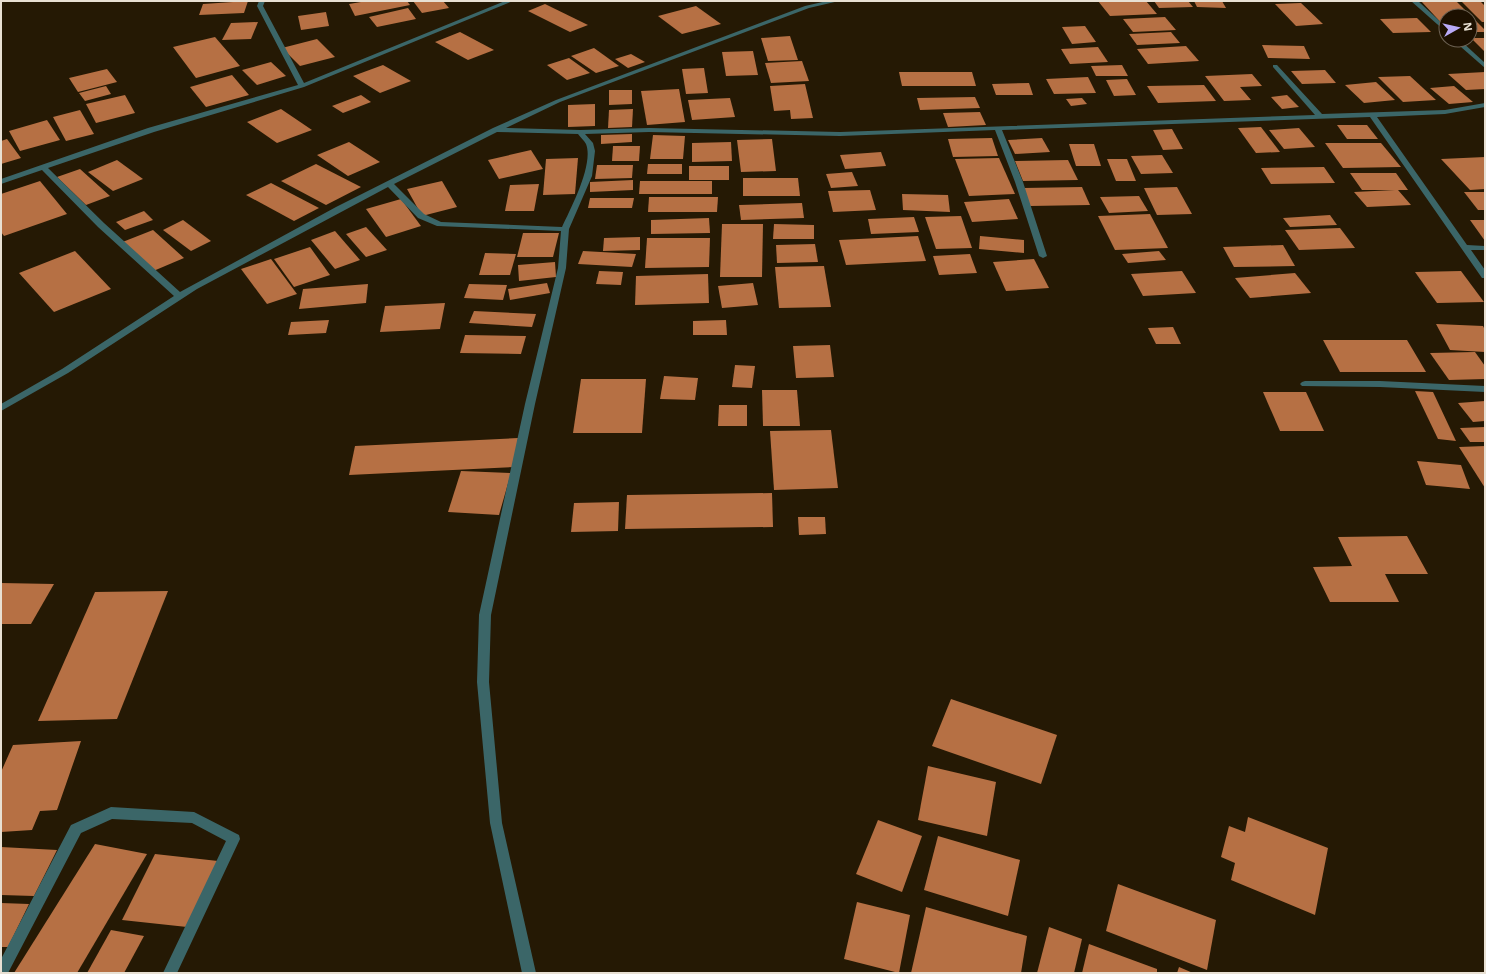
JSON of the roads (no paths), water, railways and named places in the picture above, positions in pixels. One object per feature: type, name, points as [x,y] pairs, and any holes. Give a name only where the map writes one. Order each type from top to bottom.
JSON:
[{"type":"street","points":[[262,1],[260,6],[302,86]]},
{"type":"street","points":[[1,182],[151,130],[302,86],[510,1]]},
{"type":"street","points":[[1,408],[65,371],[194,287],[304,228],[496,130],[558,101],[656,66],[807,7],[836,1]]},
{"type":"street","points":[[1414,1],[1438,23]]},
{"type":"street","points":[[1465,48],[1485,66]]},
{"type":"street","points":[[1275,66],[1320,116]]},
{"type":"street","points":[[496,130],[580,132],[649,130],[840,134],[1445,112],[1485,105]]},
{"type":"street","points":[[1372,114],[1485,276]]},
{"type":"street","points":[[998,128],[1019,182],[1043,256]]},
{"type":"street","points":[[528,973],[496,823],[483,682],[485,615],[530,404],[562,268],[565,229],[588,176],[591,151],[589,143],[580,132]]},
{"type":"street","points":[[44,168],[101,225],[179,296]]},
{"type":"street","points":[[389,184],[421,216],[440,224],[565,229]]},
{"type":"street","points":[[1466,247],[1485,248]]},
{"type":"street","points":[[1305,384],[1380,384],[1485,389]]},
{"type":"street","points":[[1,973],[76,829],[111,813],[194,818],[234,839],[170,973]]}]
